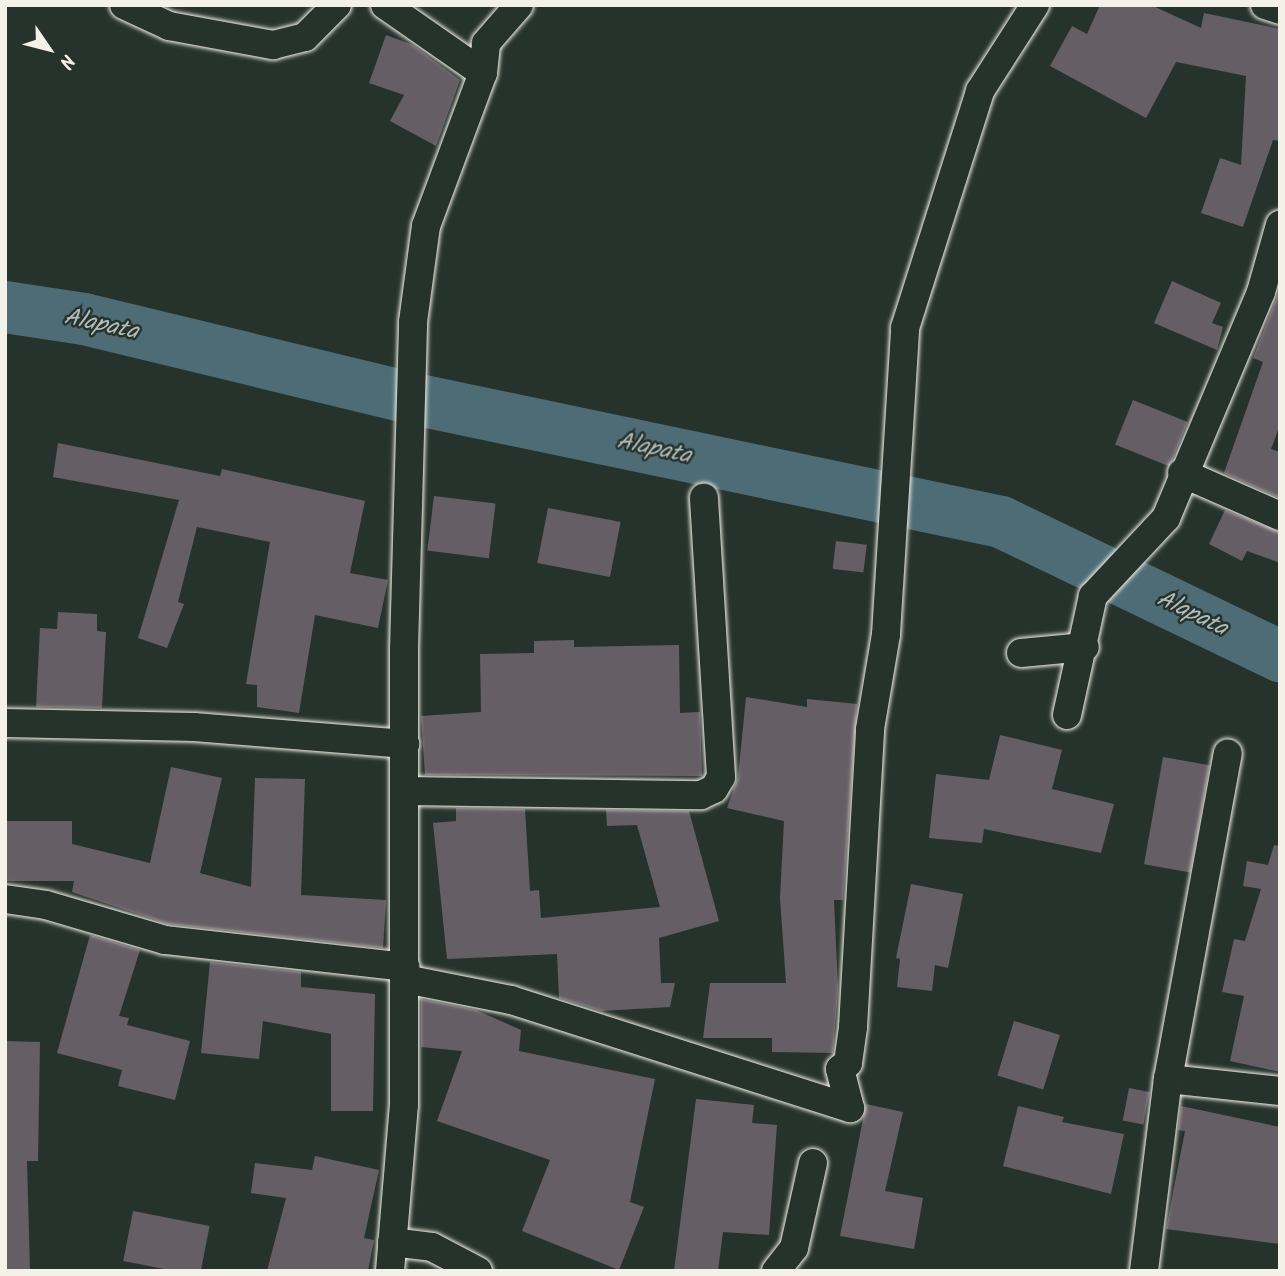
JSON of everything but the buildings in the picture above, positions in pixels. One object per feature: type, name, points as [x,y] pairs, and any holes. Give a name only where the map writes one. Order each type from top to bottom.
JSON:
[{"type":"street","points":[[124,5],[169,26],[273,45],[305,37],[337,5]]},
{"type":"street","points":[[385,5],[483,72]]},
{"type":"street","points":[[390,1271],[404,1105],[405,744],[413,322],[426,226],[483,72],[486,43],[519,5]]},
{"type":"street","points":[[5,899],[46,905],[165,940],[405,973],[511,1000],[850,1108],[840,1069],[848,1063],[853,1027],[870,729],[886,634],[905,328],[979,91],[1035,5]]},
{"type":"street","points":[[1265,5],[1280,10]]},
{"type":"street","points":[[1067,715],[1085,647],[1093,597],[1166,518],[1182,472],[1261,292],[1280,225]]},
{"type":"street","points":[[1182,472],[1280,516]]},
{"type":"street","points":[[405,791],[701,794],[714,789],[721,777],[704,498]]},
{"type":"street","points":[[1020,653],[1085,647]]},
{"type":"street","points":[[5,723],[194,727],[405,744]]},
{"type":"street","points":[[1144,1271],[1168,1079],[1228,753]]},
{"type":"street","points":[[1168,1079],[1280,1091]]},
{"type":"street","points":[[776,1271],[794,1248],[813,1163]]},
{"type":"street","points":[[393,1242],[432,1247],[478,1271]]},
{"type":"waterway","name":"Alapata","points":[[5,307],[84,319],[414,399],[1001,522],[1280,656]]}]
